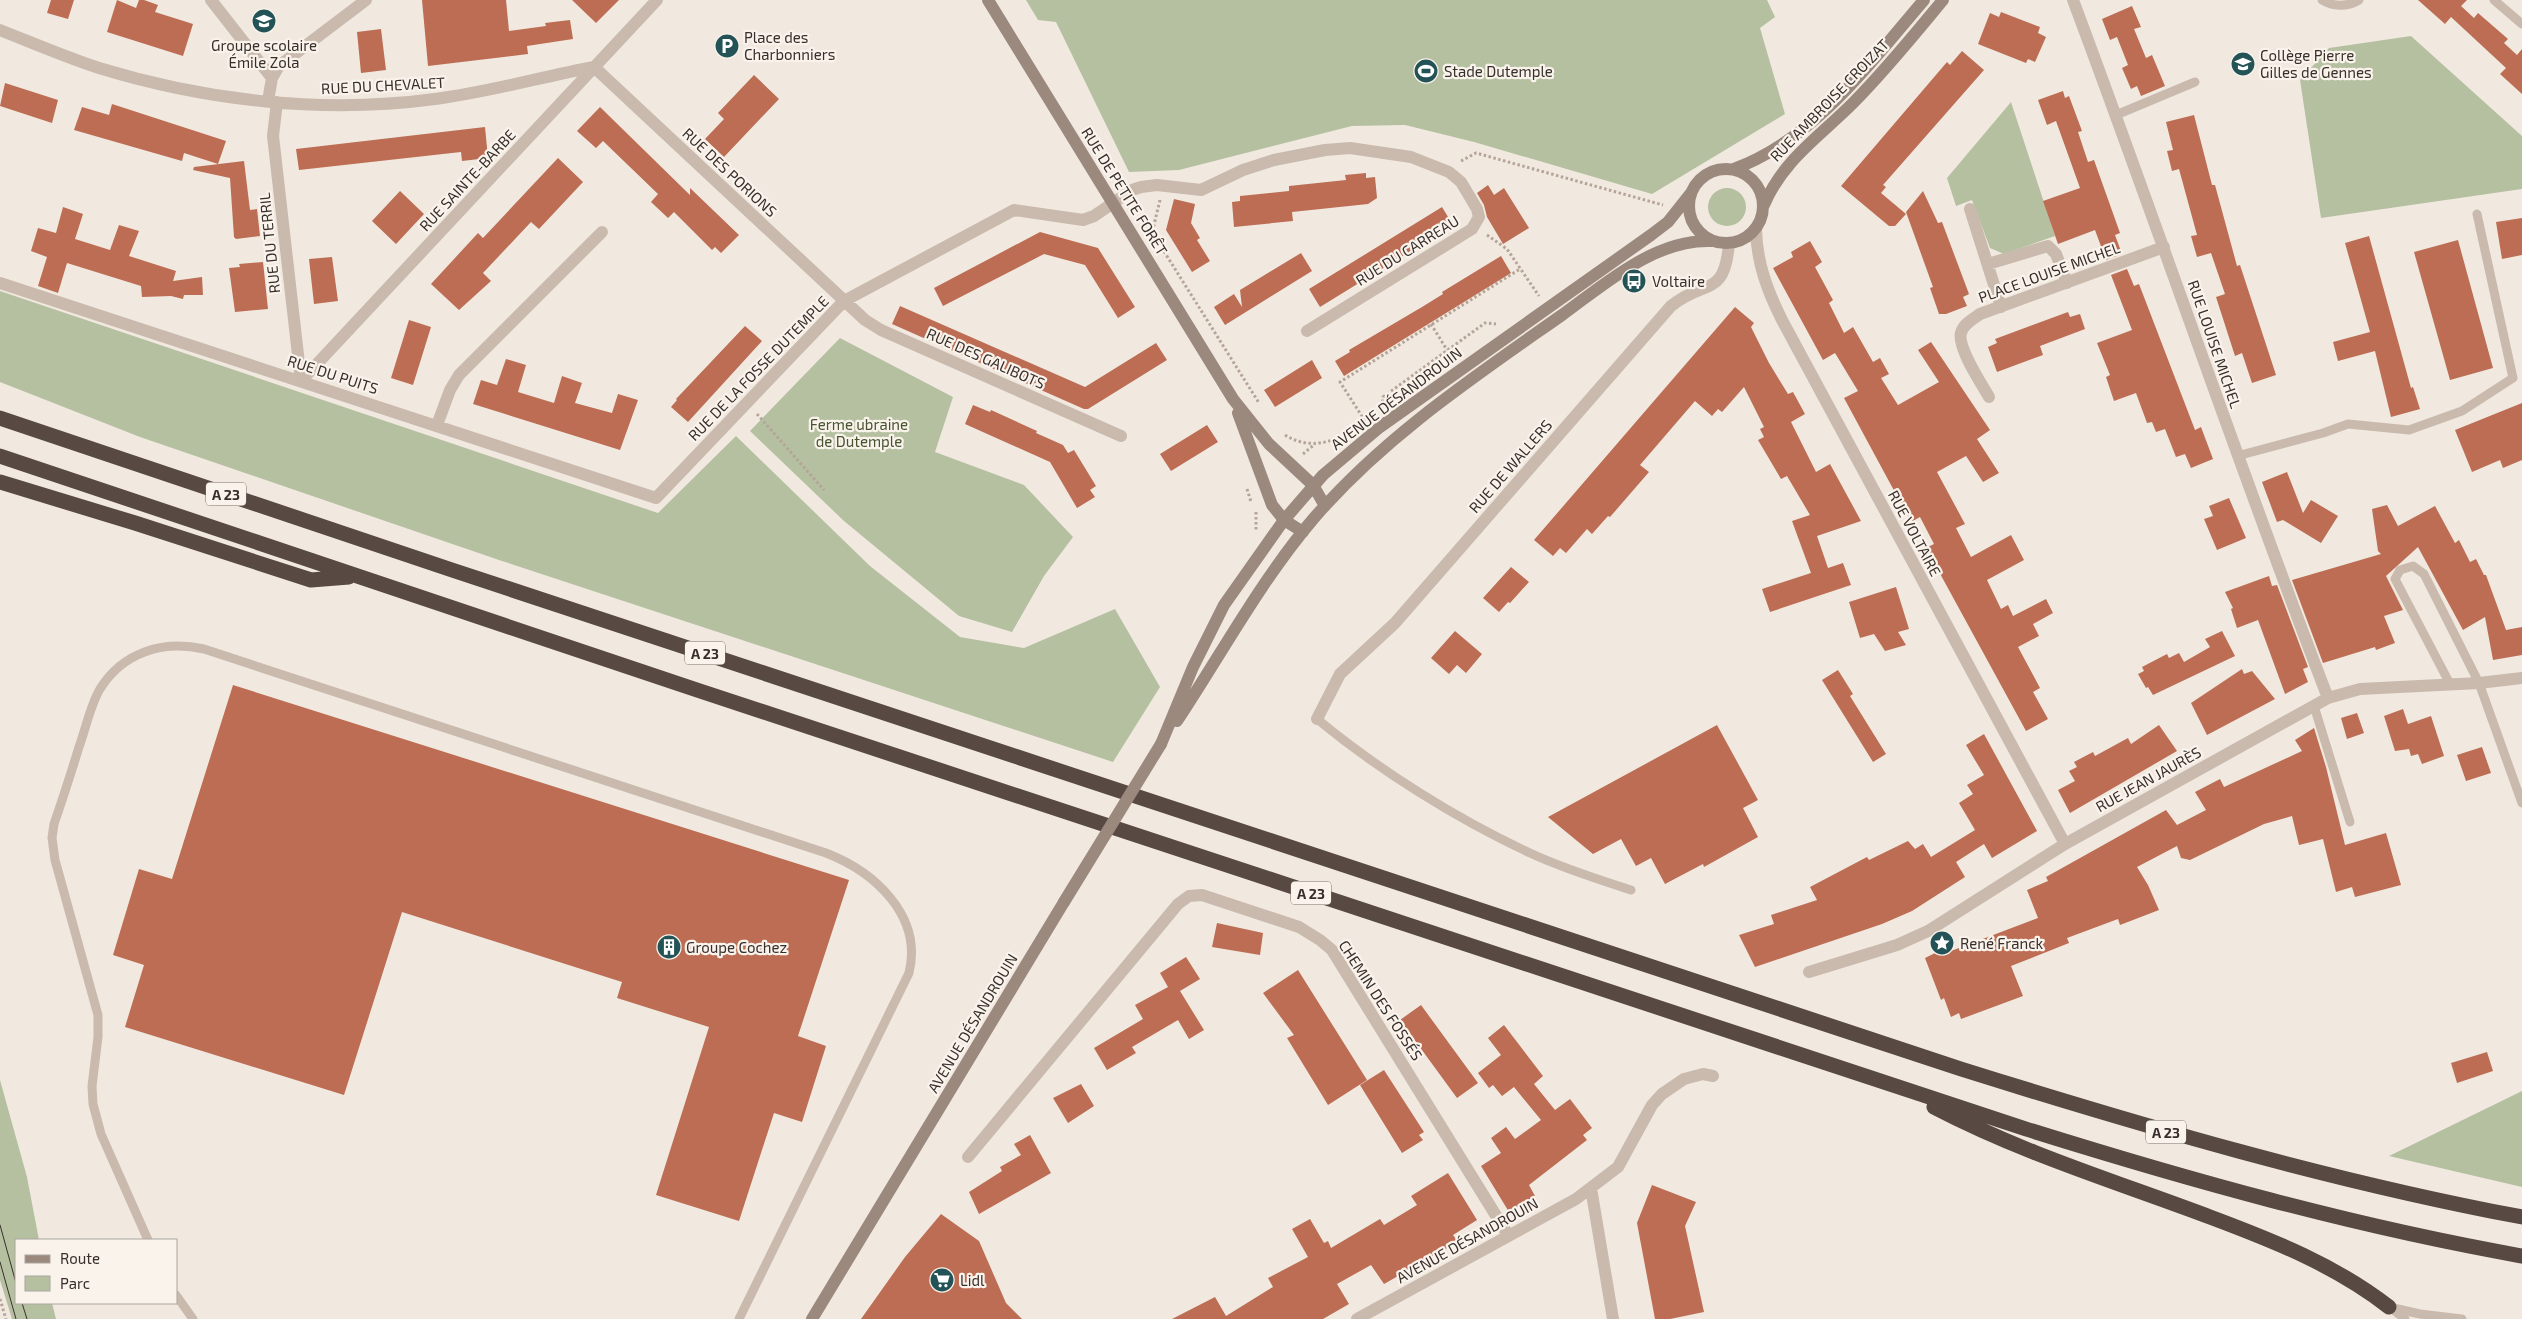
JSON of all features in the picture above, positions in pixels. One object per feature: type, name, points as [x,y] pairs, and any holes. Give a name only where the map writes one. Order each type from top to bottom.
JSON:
[{"type":"highway","name":"A 23","points":[[0,418],[471,576],[1970,1072],[2154,1129],[2270,1161],[2386,1190],[2522,1217]]},
{"type":"highway","name":"A 23","points":[[0,456],[356,577],[2122,1159],[2278,1203],[2404,1233],[2522,1256]]},
{"type":"highway","points":[[0,482],[312,580],[356,577]]},
{"type":"highway","points":[[1896,1086],[1967,1124],[2013,1145],[2159,1197],[2298,1252],[2357,1283],[2392,1313]]},
{"type":"main road","name":"RUE DE PETITE FORÊT","points":[[988,0],[1233,399],[1269,444],[1313,486],[1325,506]]},
{"type":"main road","name":"RUE AMBROISE CROIZAT","points":[[1734,169],[1752,162],[1779,147],[1808,125],[1857,78],[1924,0]]},
{"type":"main road","name":"RUE AMBROISE CROIZAT","points":[[1764,205],[1774,183],[1786,166],[1859,96],[1943,0]]},
{"type":"main road","points":[[1721,169],[1734,169],[1746,174],[1755,182],[1761,193],[1764,205],[1762,218],[1756,230],[1746,238],[1729,244],[1711,241],[1701,234],[1693,224],[1689,212],[1691,193],[1698,182],[1708,173],[1721,169]]},
{"type":"main road","name":"AVENUE DÉSANDROUIN","points":[[1161,744],[1207,636],[1234,589],[1284,520],[1313,486],[1352,449],[1380,427],[1668,222],[1691,193]]},
{"type":"main road","name":"AVENUE DÉSANDROUIN","points":[[812,1319],[1161,744],[1259,593],[1303,532],[1325,506],[1389,443],[1481,372],[1641,262],[1687,242],[1711,241]]},
{"type":"main road","name":"RUE DE PETITE FORÊT","points":[[1233,399],[1267,495],[1284,520],[1303,532]]},
{"type":"street","points":[[211,0],[272,78],[275,71],[285,60],[366,0]]},
{"type":"street","name":"RUE SAINTE-BARBE","points":[[301,381],[657,0]]},
{"type":"street","name":"RUE LOUISE MICHEL","points":[[2073,0],[2164,247],[2237,456],[2328,698]]},
{"type":"street","name":"RUE DU CHEVALET","points":[[0,30],[78,60],[133,77],[189,90],[273,102],[358,105],[434,100],[594,67]]},
{"type":"street","name":"RUE DES PORIONS","points":[[594,67],[844,301]]},
{"type":"street","name":"RUE DU TERRIL","points":[[272,78],[273,136],[301,381]]},
{"type":"street","name":"RUE DU CARREAU","points":[[1112,204],[1141,187],[1164,186],[1201,190],[1266,162],[1301,153],[1339,149],[1401,155],[1445,170],[1461,182],[1477,209],[1479,217],[1475,226],[1307,331]]},
{"type":"street","name":"RUE DE LA FOSSE DUTEMPLE","points":[[656,498],[844,301],[1014,210],[1083,220],[1094,216],[1112,204]]},
{"type":"street","points":[[1970,209],[2001,307]]},
{"type":"street","name":"RUE VOLTAIRE","points":[[1756,230],[1759,266],[1774,306],[2066,844]]},
{"type":"street","points":[[437,426],[450,390],[459,375],[602,232]]},
{"type":"street","name":"RUE DE WALLERS","points":[[1317,720],[1340,674],[1395,623],[1671,306],[1686,296],[1718,281],[1726,269],[1729,244]]},
{"type":"street","points":[[1988,264],[2048,246],[2056,254],[2067,283]]},
{"type":"street","name":"PLACE LOUISE MICHEL","points":[[1989,397],[1963,349],[1961,333],[1974,318],[2164,247]]},
{"type":"street","name":"RUE DU PUITS","points":[[0,283],[656,498]]},
{"type":"street","name":"RUE DES GALIBOTS","points":[[844,301],[865,320],[881,330],[1121,436]]},
{"type":"street","name":"RUE JEAN JAURÈS","points":[[1809,972],[1918,936],[2066,844],[2328,698],[2360,689],[2479,683],[2522,678]]},
{"type":"street","name":"CHEMIN DES FOSSÉS","points":[[968,1157],[1178,904],[1189,896],[1202,895],[1294,925],[1314,935],[1332,950],[1508,1235]]},
{"type":"street","name":"AVENUE DÉSANDROUIN","points":[[1357,1319],[1568,1204],[1613,1172],[1623,1160],[1657,1098],[1684,1079],[1703,1074],[1714,1076]]},
{"type":"street","points":[[1591,1188],[1613,1319]]},
{"type":"lane","points":[[2322,0],[2330,4],[2344,6],[2359,0]]},
{"type":"lane","points":[[2494,0],[2522,24]]},
{"type":"lane","points":[[2116,115],[2195,82]]},
{"type":"lane","points":[[2237,456],[2323,433],[2348,424],[2402,431],[2409,430],[2462,411],[2513,378],[2476,214]]},
{"type":"lane","points":[[2450,684],[2396,579],[2400,570],[2413,566],[2424,574],[2479,683],[2522,803]]},
{"type":"lane","points":[[148,1239],[96,1118],[92,1086],[98,1037],[98,1015],[55,860],[52,838],[54,824],[100,689],[116,670],[138,654],[159,646],[181,645],[213,652],[826,853],[854,865],[878,883],[896,905],[907,926],[912,943],[909,973],[739,1319]]},
{"type":"lane","points":[[2314,706],[2350,822]]},
{"type":"lane","points":[[1317,720],[1345,742],[1425,794],[1494,834],[1555,864],[1631,890]]},
{"type":"lane","points":[[178,1298],[192,1319]]},
{"type":"lane","points":[[2392,1313],[2405,1319]]},
{"type":"lane","points":[[2392,1313],[2462,1319]]},
{"type":"path","points":[[1445,170],[1476,153],[1667,206]]},
{"type":"path","points":[[1164,186],[1153,229],[1155,237],[1261,406]]},
{"type":"path","points":[[1475,226],[1507,249],[1540,299]]},
{"type":"path","points":[[1365,422],[1340,382],[1520,269]]},
{"type":"path","points":[[1376,412],[1382,407],[1383,397],[1447,350],[1485,323],[1499,324]]},
{"type":"path","points":[[1432,324],[1447,350]]},
{"type":"path","points":[[747,402],[824,490]]},
{"type":"path","points":[[1358,426],[1370,417]]},
{"type":"path","points":[[1283,434],[1299,441],[1316,444],[1333,440],[1351,431]]},
{"type":"path","points":[[1249,496],[1257,518],[1255,535]]},
{"type":"path","points":[[0,1299],[6,1319]]},
{"type":"green space","name":"Stade Dutemple","points":[[1026,0],[1767,0],[1775,17],[1760,28],[1785,114],[1652,194],[1474,142],[1405,125],[1352,126],[1179,170],[1129,172],[1056,22],[1038,20]]},
{"type":"green space","points":[[2411,36],[2522,136],[2522,189],[2321,218],[2300,80],[2329,48]]},
{"type":"green space","points":[[2011,102],[2055,236],[2004,254],[1990,248],[1972,200],[1956,206],[1947,178]]},
{"type":"green space","points":[[1727,188],[1740,194],[1746,207],[1740,220],[1727,226],[1714,220],[1708,207],[1714,194]]},
{"type":"green space","points":[[0,291],[658,513],[736,436],[870,566],[960,637],[1024,648],[1115,609],[1160,687],[1113,762],[499,560],[140,437],[0,382]]},
{"type":"green space","name":"Ferme ubraine de Dutemple","points":[[840,338],[953,397],[935,452],[1024,485],[1073,537],[1044,576],[1012,632],[959,616],[844,521],[750,431]]},
{"type":"green space","points":[[0,1080],[27,1177],[39,1239],[15,1239],[15,1304],[52,1304],[56,1319],[12,1319],[0,1280]]},
{"type":"green space","points":[[2522,1091],[2522,1187],[2389,1156]]},
{"type":"building","points":[[51,0],[74,0],[68,19],[47,13]]},
{"type":"building","points":[[117,0],[136,8],[139,0],[144,0],[158,5],[155,12],[193,24],[183,56],[107,32]]},
{"type":"building","points":[[422,0],[506,0],[509,31],[546,26],[545,23],[570,20],[573,39],[527,46],[528,54],[428,66]]},
{"type":"building","points":[[572,0],[619,0],[596,23]]},
{"type":"building","points":[[2418,0],[2467,0],[2461,6],[2474,18],[2478,13],[2508,39],[2504,43],[2517,55],[2522,49],[2522,94],[2500,74],[2506,68],[2451,17],[2445,24]]},
{"type":"building","points":[[2132,6],[2141,27],[2134,29],[2146,58],[2152,55],[2165,86],[2141,96],[2137,86],[2131,89],[2122,68],[2128,65],[2117,37],[2110,40],[2102,19]]},
{"type":"building","points":[[2001,12],[2040,27],[2038,33],[2046,37],[2035,62],[2028,59],[2026,63],[1978,44],[1990,13],[1999,17]]},
{"type":"building","points":[[381,29],[386,70],[361,73],[357,32]]},
{"type":"building","points":[[1962,51],[1984,70],[1883,185],[1886,187],[1881,193],[1906,214],[1895,226],[1889,226],[1841,186],[1947,62],[1950,65]]},
{"type":"building","points":[[754,75],[779,99],[724,157],[705,139],[724,119],[718,113]]},
{"type":"building","points":[[5,83],[58,100],[52,123],[0,106]]},
{"type":"building","points":[[2063,91],[2065,98],[2069,96],[2082,131],[2078,132],[2088,162],[2094,160],[2120,233],[2115,235],[2122,254],[2106,260],[2095,230],[2058,244],[2043,201],[2080,188],[2056,121],[2047,125],[2038,100]]},
{"type":"building","points":[[112,104],[226,141],[218,164],[184,153],[182,161],[74,130],[82,107],[109,115]]},
{"type":"building","points":[[600,107],[690,195],[690,188],[739,235],[721,253],[715,247],[712,250],[674,212],[668,218],[651,202],[658,194],[603,141],[596,148],[577,131]]},
{"type":"building","points":[[2194,115],[2212,185],[2215,185],[2237,266],[2240,265],[2276,375],[2252,383],[2242,353],[2235,356],[2216,297],[2225,294],[2211,253],[2197,257],[2191,236],[2197,235],[2179,169],[2172,171],[2167,151],[2173,150],[2166,122]]},
{"type":"building","points":[[485,127],[488,158],[462,161],[461,152],[299,170],[296,149]]},
{"type":"building","points":[[558,158],[583,182],[539,229],[531,222],[483,273],[491,281],[459,310],[431,284],[478,233],[483,238]]},
{"type":"building","points":[[244,161],[250,210],[257,209],[260,236],[236,239],[234,237],[230,178],[193,170],[194,167]]},
{"type":"building","points":[[1366,173],[1366,178],[1375,177],[1377,198],[1368,204],[1292,212],[1293,221],[1234,227],[1232,202],[1240,201],[1240,196],[1289,191],[1289,186],[1346,180],[1345,175]]},
{"type":"building","points":[[1488,185],[1494,195],[1504,188],[1529,228],[1503,244],[1487,217],[1484,205],[1477,193]]},
{"type":"building","points":[[400,191],[424,214],[396,244],[372,221]]},
{"type":"building","points":[[1923,191],[1938,223],[1942,222],[1969,294],[1963,297],[1967,306],[1946,314],[1939,314],[1930,288],[1933,287],[1906,212]]},
{"type":"building","points":[[1174,199],[1195,204],[1191,223],[1200,238],[1197,240],[1210,261],[1192,272],[1166,230]]},
{"type":"building","points":[[63,207],[83,214],[75,239],[110,250],[119,225],[139,231],[129,256],[176,271],[173,281],[202,277],[203,295],[184,295],[183,299],[171,296],[142,297],[141,286],[67,263],[58,293],[38,286],[47,257],[31,251],[38,228],[56,233]]},
{"type":"building","points":[[1442,207],[1453,225],[1320,307],[1309,289]]},
{"type":"building","points":[[2522,218],[2522,255],[2502,259],[2496,222]]},
{"type":"building","points":[[1040,232],[1098,248],[1135,307],[1118,318],[1085,265],[1044,254],[943,306],[934,288]]},
{"type":"building","points":[[2369,236],[2411,388],[2413,387],[2420,409],[2391,417],[2375,351],[2338,361],[2333,342],[2370,332],[2345,243]]},
{"type":"building","points":[[2458,240],[2493,368],[2450,380],[2414,252]]},
{"type":"building","points":[[1810,241],[1822,262],[1815,267],[1833,300],[1829,303],[1844,333],[1853,327],[1873,362],[1880,358],[1889,374],[1881,378],[1898,405],[1939,382],[1918,350],[1931,342],[1990,430],[1977,439],[1999,473],[1983,482],[1966,456],[1937,472],[1965,524],[1956,528],[1971,557],[2011,535],[2024,560],[1987,580],[2001,609],[2008,605],[2013,616],[2046,599],[2053,613],[2033,624],[2039,636],[2018,647],[2040,688],[2033,692],[2048,719],[2026,731],[1926,548],[1934,544],[1920,517],[1911,522],[1844,398],[1858,391],[1835,353],[1823,360],[1773,268],[1793,257],[1791,252]]},
{"type":"building","points":[[1301,253],[1312,271],[1225,325],[1214,307],[1234,294],[1242,307],[1240,290]]},
{"type":"building","points":[[1501,256],[1511,273],[1344,376],[1335,361],[1350,352],[1349,350],[1422,307],[1443,294],[1442,292]]},
{"type":"building","points":[[332,257],[338,301],[314,304],[309,259]]},
{"type":"building","points":[[263,262],[268,309],[235,312],[229,268],[240,267],[239,264]]},
{"type":"building","points":[[2127,269],[2134,286],[2139,284],[2195,430],[2201,427],[2213,459],[2191,468],[2185,454],[2176,457],[2165,429],[2156,432],[2152,422],[2147,423],[2136,393],[2114,401],[2106,377],[2110,375],[2097,343],[2132,330],[2111,275]]},
{"type":"building","points":[[900,306],[1085,387],[1156,343],[1167,360],[1088,409],[1084,409],[892,324]]},
{"type":"building","points":[[1735,307],[1754,323],[1751,327],[1769,363],[1788,394],[1793,392],[1805,414],[1791,422],[1816,472],[1830,464],[1861,521],[1817,536],[1828,568],[1843,563],[1851,585],[1770,612],[1762,589],[1811,573],[1792,521],[1810,515],[1787,476],[1781,479],[1758,440],[1764,437],[1760,429],[1764,427],[1744,387],[1722,412],[1718,409],[1712,416],[1695,401],[1640,465],[1649,472],[1610,517],[1608,516],[1592,534],[1587,529],[1566,553],[1560,548],[1553,556],[1534,540]]},
{"type":"building","points":[[2068,312],[2070,317],[2080,314],[2085,329],[2040,346],[2043,355],[1997,372],[1988,347],[1997,343],[1995,339]]},
{"type":"building","points":[[409,320],[431,327],[413,385],[391,378]]},
{"type":"building","points":[[745,326],[762,341],[688,422],[671,407],[676,399]]},
{"type":"building","points":[[506,359],[526,365],[518,392],[554,403],[562,376],[582,383],[575,403],[612,413],[618,394],[638,400],[620,450],[473,404],[481,380],[497,385]]},
{"type":"building","points":[[1312,360],[1322,378],[1275,407],[1264,390]]},
{"type":"building","points":[[2522,403],[2522,460],[2503,468],[2500,460],[2472,472],[2455,430]]},
{"type":"building","points":[[973,405],[990,412],[991,410],[1037,431],[1036,433],[1063,445],[1068,453],[1074,450],[1096,486],[1090,490],[1095,497],[1077,508],[1050,462],[965,424]]},
{"type":"building","points":[[1207,425],[1218,442],[1171,471],[1160,454]]},
{"type":"building","points":[[2287,472],[2303,513],[2311,500],[2338,516],[2321,543],[2283,520],[2277,522],[2262,482]]},
{"type":"building","points":[[2229,498],[2246,538],[2217,550],[2204,519],[2213,516],[2209,506]]},
{"type":"building","points":[[2387,505],[2398,526],[2435,506],[2455,543],[2459,540],[2470,562],[2476,559],[2484,575],[2486,575],[2506,630],[2522,627],[2522,655],[2493,660],[2485,617],[2463,630],[2418,547],[2386,576],[2403,610],[2384,616],[2395,643],[2376,650],[2375,647],[2323,663],[2292,580],[2381,554],[2378,551],[2372,509]]},
{"type":"building","points":[[1511,567],[1529,582],[1499,612],[1483,598]]},
{"type":"building","points":[[2269,576],[2272,586],[2277,585],[2308,667],[2303,669],[2308,682],[2285,694],[2258,620],[2237,628],[2231,609],[2233,608],[2225,592]]},
{"type":"building","points":[[1896,587],[1909,629],[1898,632],[1906,645],[1885,651],[1874,634],[1860,638],[1849,602]]},
{"type":"building","points":[[1455,631],[1482,654],[1466,673],[1457,665],[1449,674],[1431,658]]},
{"type":"building","points":[[2222,631],[2235,656],[2153,695],[2148,687],[2146,688],[2138,674],[2144,671],[2142,667],[2167,654],[2169,658],[2179,653],[2184,662],[2210,647],[2205,639]]},
{"type":"building","points":[[2242,669],[2244,674],[2252,671],[2275,699],[2207,735],[2191,703]]},
{"type":"building","points":[[1838,670],[1853,694],[1850,696],[1886,754],[1873,762],[1822,680]]},
{"type":"building","name":"Groupe Cochez","points":[[233,685],[849,880],[798,1036],[826,1046],[802,1122],[774,1113],[739,1221],[656,1195],[709,1027],[617,998],[622,982],[402,912],[344,1095],[125,1027],[144,965],[113,955],[139,869],[172,879]]},
{"type":"building","points":[[2403,709],[2408,724],[2431,716],[2444,756],[2422,764],[2418,754],[2411,756],[2409,749],[2395,751],[2384,716]]},
{"type":"building","points":[[2357,713],[2364,733],[2347,739],[2341,718]]},
{"type":"building","points":[[1717,725],[1758,800],[1743,808],[1758,837],[1704,867],[1703,864],[1665,884],[1651,858],[1636,866],[1621,839],[1593,854],[1548,817]]},
{"type":"building","points":[[2159,725],[2177,751],[2070,813],[2058,790],[2075,781],[2069,771],[2077,767],[2074,762],[2093,752],[2095,756],[2128,738],[2131,744]]},
{"type":"building","points":[[2314,728],[2326,767],[2345,845],[2386,833],[2401,885],[2355,897],[2352,887],[2336,892],[2323,839],[2299,845],[2292,816],[2264,824],[2190,860],[2181,858],[2177,846],[2137,867],[2148,885],[2159,910],[2120,925],[2118,919],[2067,938],[2069,943],[2011,966],[2023,996],[1961,1019],[1959,1013],[1951,1017],[1944,998],[1941,1000],[1925,958],[1935,953],[1934,949],[1947,942],[1951,951],[2038,918],[2027,890],[2048,881],[2046,877],[2166,810],[2177,825],[2206,810],[2195,792],[2220,779],[2224,787],[2302,751],[2295,740]]},
{"type":"building","points":[[1984,734],[2037,831],[1992,858],[1984,844],[1956,862],[1965,877],[1912,911],[1882,924],[1755,967],[1739,935],[1774,924],[1771,915],[1817,900],[1810,887],[1867,857],[1869,860],[1908,841],[1915,849],[1923,844],[1931,857],[1975,830],[1959,803],[1973,794],[1967,785],[1984,775],[1966,745]]},
{"type":"building","points":[[2482,747],[2491,773],[2466,781],[2457,755]]},
{"type":"building","points":[[1217,923],[1263,933],[1260,955],[1212,947]]},
{"type":"building","points":[[1186,957],[1200,979],[1180,991],[1204,1030],[1189,1039],[1178,1020],[1132,1047],[1136,1053],[1107,1070],[1094,1048],[1143,1019],[1135,1005],[1168,987],[1160,973]]},
{"type":"building","points":[[1298,970],[1367,1080],[1328,1105],[1287,1038],[1294,1035],[1263,993]]},
{"type":"building","points":[[1421,1005],[1478,1083],[1457,1098],[1400,1020]]},
{"type":"building","points":[[1504,1025],[1543,1076],[1534,1084],[1555,1110],[1570,1099],[1592,1128],[1583,1135],[1587,1140],[1529,1185],[1535,1196],[1509,1212],[1481,1166],[1501,1153],[1491,1138],[1506,1127],[1515,1139],[1541,1120],[1514,1087],[1502,1096],[1493,1085],[1489,1088],[1478,1073],[1501,1055],[1488,1038]]},
{"type":"building","points":[[2487,1052],[2493,1071],[2457,1083],[2451,1063]]},
{"type":"building","points":[[1384,1070],[1424,1132],[1419,1135],[1423,1140],[1402,1153],[1360,1085]]},
{"type":"building","points":[[1081,1084],[1094,1106],[1068,1123],[1053,1098]]},
{"type":"building","points":[[1030,1135],[1051,1173],[979,1214],[969,1192],[1002,1171],[1000,1167],[1021,1155],[1014,1144]]},
{"type":"building","points":[[1448,1173],[1477,1220],[1453,1235],[1458,1242],[1384,1284],[1371,1265],[1337,1284],[1349,1304],[1323,1319],[1172,1319],[1215,1297],[1226,1316],[1273,1287],[1268,1278],[1308,1257],[1292,1229],[1310,1219],[1324,1243],[1328,1241],[1331,1248],[1380,1219],[1384,1225],[1417,1205],[1411,1196]]},
{"type":"building","points":[[1652,1185],[1696,1202],[1685,1226],[1704,1312],[1670,1319],[1655,1319],[1637,1223]]},
{"type":"building","name":"Lidl","points":[[941,1214],[979,1241],[1006,1303],[1022,1319],[861,1319],[905,1257]]},
{"type":"tram line","points":[[0,1225],[15,1279]]},
{"type":"tram line","points":[[0,1262],[16,1319]]},
{"type":"tram line","points":[[22,1304],[27,1319]]},
{"type":"place","name":"Groupe scolaire Émile Zola","points":[[264,21]]},
{"type":"place","name":"Place des Charbonniers","points":[[727,46]]},
{"type":"place","name":"Collège Pierre Gilles de Gennes","points":[[2243,64]]},
{"type":"place","name":"Stade Dutemple","points":[[1426,71]]},
{"type":"place","name":"Voltaire","points":[[1634,281]]},
{"type":"place","name":"René Franck","points":[[1942,943]]},
{"type":"place","name":"Groupe Cochez","points":[[669,947]]},
{"type":"place","name":"Lidl","points":[[942,1280]]}]
